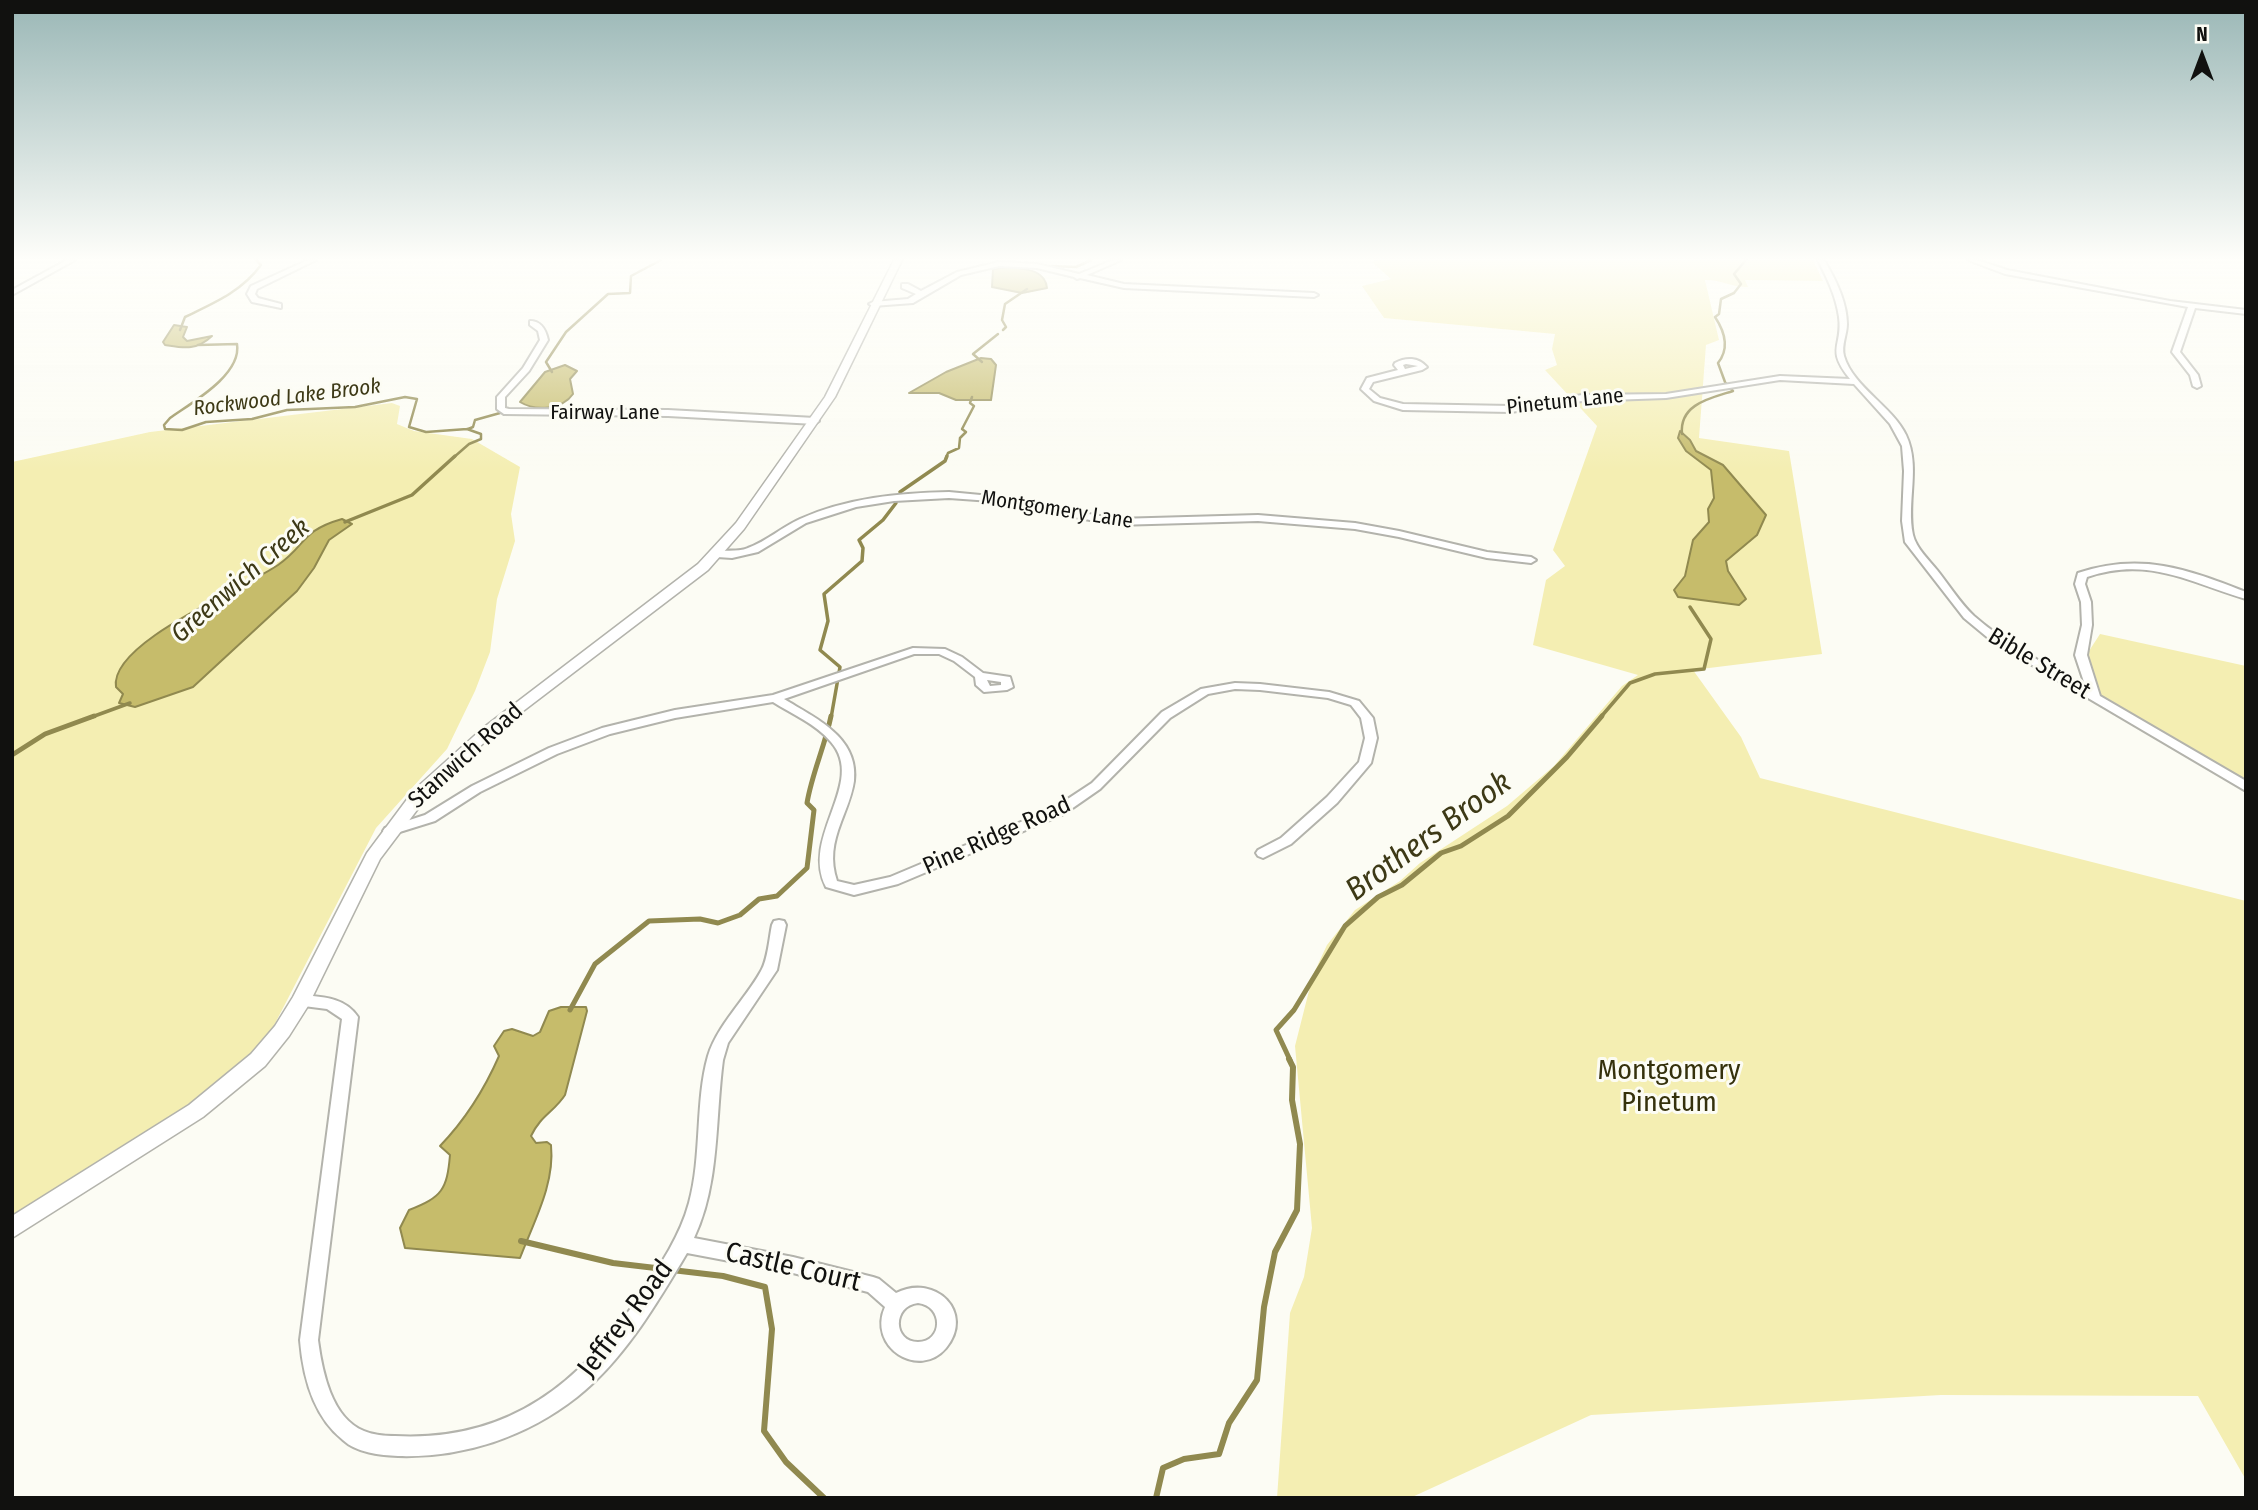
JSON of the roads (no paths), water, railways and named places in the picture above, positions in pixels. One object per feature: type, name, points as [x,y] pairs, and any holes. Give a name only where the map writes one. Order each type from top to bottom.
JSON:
[{"type":"street","name":"Fairway Lane","points":[[542,330],[544,340],[527,369],[500,397],[502,408],[507,412],[668,413],[815,421]]},
{"type":"street","name":"Stanwich Road","points":[[12,1227],[171,1129],[223,1091],[269,1048],[301,1001],[362,876],[390,831],[429,784],[480,737],[626,627],[717,554],[765,493],[815,421],[841,375],[861,330]]},
{"type":"street","name":"Bible Street","points":[[1842,330],[1839,356],[1856,382],[1894,423],[1904,441],[1910,483],[1906,528],[1916,552],[1968,616],[1985,632],[2246,787]]},
{"type":"street","points":[[2183,330],[2176,352],[2194,374],[2197,386]]},
{"type":"street","name":"Pinetum Lane","points":[[1402,370],[1370,380],[1365,389],[1368,394],[1388,404],[1402,407],[1493,409],[1582,398],[1666,396],[1797,377],[1856,382]]},
{"type":"street","name":"Montgomery Lane","points":[[717,554],[747,554],[801,522],[824,513],[909,497],[954,495],[993,499],[1111,521],[1164,523],[1274,519],[1355,526],[1412,537],[1496,559],[1531,561]]},
{"type":"street","points":[[2095,698],[2081,655],[2087,625],[2086,602],[2080,584],[2082,575],[2113,565],[2137,565],[2194,577],[2246,596]]},
{"type":"street","points":[[390,831],[430,818],[476,789],[553,751],[606,731],[675,714],[775,698],[912,651],[933,650],[958,659],[980,676]]},
{"type":"street","name":"Pine Ridge Road","points":[[775,698],[830,736],[841,747],[845,756],[848,778],[824,847],[824,865],[831,884],[854,890],[892,881],[1070,804],[1096,786],[1166,715],[1205,691],[1235,686],[1260,687],[1329,695],[1355,703],[1367,718],[1371,738],[1365,763],[1332,800],[1286,841],[1263,853]]},
{"type":"street","name":"Jeffrey Road","points":[[301,1001],[330,1003],[349,1017],[309,1340],[312,1376],[322,1402],[351,1436],[377,1445],[439,1446],[476,1440],[515,1425],[572,1388],[600,1362],[682,1244],[703,1178],[715,1060],[721,1041],[770,970],[779,925]]},
{"type":"street","name":"Castle Court","points":[[682,1244],[793,1265],[873,1285],[897,1305]]},
{"type":"waterway","name":"Greenwich Creek","points":[[552,372],[546,362],[568,330]]},
{"type":"waterway","name":"Brothers Brook","points":[[1682,434],[1682,424],[1691,409],[1706,400],[1733,391],[1725,382],[1718,363],[1725,346],[1722,330]]},
{"type":"waterway","points":[[982,362],[973,354],[998,334]]},
{"type":"waterway","name":"Rockwood Lake Brook","points":[[198,345],[237,344],[232,367],[213,387],[170,418],[164,425],[165,429],[182,430],[206,422],[252,419],[287,410],[355,407],[405,397],[417,399],[409,427],[426,432],[467,429],[481,434],[481,439],[469,444],[453,458]]},
{"type":"waterway","points":[[946,458],[948,453],[959,448],[960,438],[966,432],[962,429],[974,406],[970,403],[972,397]]},
{"type":"waterway","name":"Greenwich Creek","points":[[468,429],[473,427],[475,420],[500,413]]},
{"type":"waterway","name":"Greenwich Creek","points":[[345,522],[412,495],[455,456]]},
{"type":"waterway","points":[[900,492],[945,461],[947,456]]},
{"type":"waterway","points":[[831,718],[840,667],[820,650],[828,621],[824,594],[862,561],[863,548],[859,540],[883,520],[896,503]]},
{"type":"waterway","name":"Brothers Brook","points":[[1600,718],[1630,683],[1655,674],[1704,669],[1711,639],[1690,607]]},
{"type":"waterway","name":"Greenwich Creek","points":[[89,718],[130,703]]},
{"type":"waterway","name":"Greenwich Creek","points":[[12,755],[45,734],[94,716]]},
{"type":"waterway","points":[[570,1010],[595,964],[649,921],[700,919],[718,923],[740,915],[759,899],[777,896],[807,868],[814,810],[807,803],[831,716]]},
{"type":"waterway","name":"Brothers Brook","points":[[1290,1060],[1276,1030],[1294,1010],[1345,926],[1378,897],[1402,885],[1441,853],[1461,846],[1508,816],[1567,757],[1602,716]]},
{"type":"waterway","name":"Brothers Brook","points":[[1156,1498],[1163,1468],[1184,1459],[1219,1454],[1229,1423],[1257,1380],[1264,1307],[1275,1252],[1297,1210],[1300,1144],[1292,1100],[1293,1067],[1289,1059]]},
{"type":"waterway","points":[[521,1241],[613,1263],[664,1269]]},
{"type":"waterway","points":[[672,1270],[723,1276],[765,1287],[772,1329],[764,1431],[786,1462],[824,1498]]},
{"type":"park label","name":"Montgomery Pinetum","points":[[1669,1087]]}]
